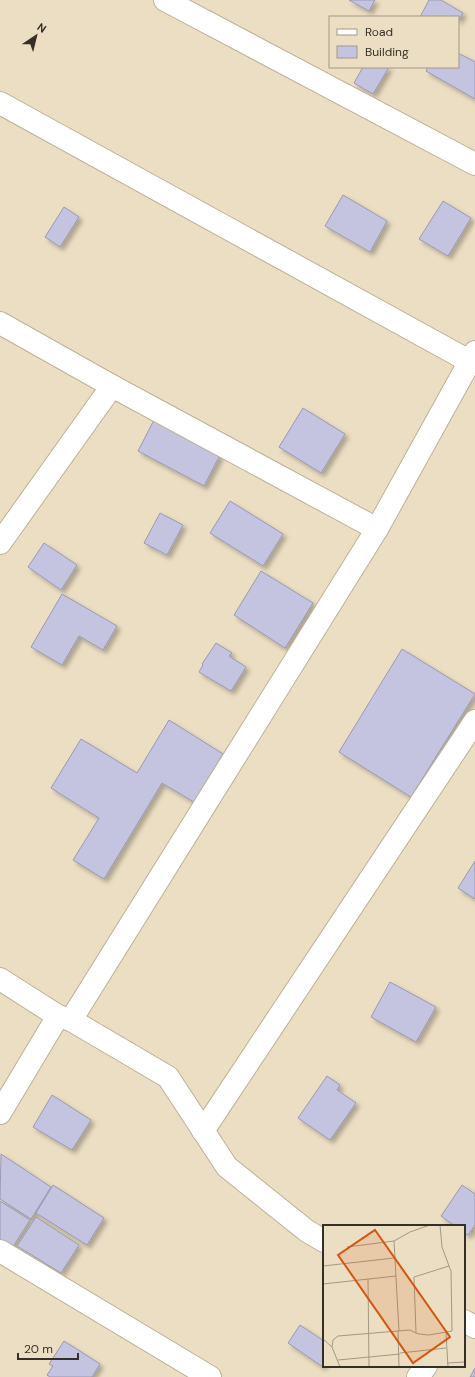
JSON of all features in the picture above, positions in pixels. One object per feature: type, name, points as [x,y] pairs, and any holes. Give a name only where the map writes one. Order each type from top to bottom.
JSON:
[{"type":"street","points":[[165,0],[475,164]]},
{"type":"street","points":[[0,103],[472,356],[377,530],[64,1018],[0,1113]]},
{"type":"street","points":[[0,323],[112,386],[377,530]]},
{"type":"street","points":[[0,543],[112,386]]},
{"type":"street","points":[[203,1131],[475,721]]},
{"type":"street","points":[[0,979],[64,1018],[168,1077],[227,1167],[307,1231],[323,1240]]},
{"type":"street","points":[[0,1252],[210,1377]]},
{"type":"street","points":[[465,1322],[475,1327]]},
{"type":"street","points":[[418,1377],[425,1367]]},
{"type":"building","points":[[349,0],[375,0],[369,11]]},
{"type":"building","points":[[429,0],[441,0],[463,13],[459,20],[459,16],[421,16]]},
{"type":"building","points":[[459,54],[475,62],[475,99],[426,71],[428,68],[459,68]]},
{"type":"building","points":[[362,68],[388,68],[373,94],[354,83]]},
{"type":"building","points":[[343,195],[387,221],[370,252],[325,226]]},
{"type":"building","points":[[443,201],[471,218],[448,256],[419,239]]},
{"type":"building","points":[[64,207],[79,217],[60,247],[45,237]]},
{"type":"building","points":[[303,408],[345,434],[321,473],[279,447]]},
{"type":"building","points":[[154,420],[220,455],[204,486],[138,451]]},
{"type":"building","points":[[230,501],[283,534],[263,566],[210,533]]},
{"type":"building","points":[[160,513],[183,525],[167,555],[144,543]]},
{"type":"building","points":[[44,543],[77,565],[61,590],[28,567]]},
{"type":"building","points":[[261,571],[313,603],[285,648],[234,615]]},
{"type":"building","points":[[62,594],[117,626],[103,650],[79,636],[62,665],[31,647]]},
{"type":"building","points":[[216,643],[232,653],[229,656],[246,667],[231,691],[199,672],[203,665],[202,664]]},
{"type":"building","points":[[402,649],[475,694],[411,797],[339,752]]},
{"type":"building","points":[[169,720],[223,754],[194,802],[162,783],[104,879],[73,860],[99,818],[51,788],[81,739],[137,773]]},
{"type":"building","points":[[475,861],[475,899],[458,888]]},
{"type":"building","points":[[390,982],[436,1007],[416,1042],[371,1017]]},
{"type":"building","points":[[327,1076],[340,1085],[337,1090],[356,1103],[330,1140],[298,1118]]},
{"type":"building","points":[[52,1095],[91,1120],[72,1150],[33,1127]]},
{"type":"building","points":[[1,1154],[51,1187],[31,1219],[0,1199]]},
{"type":"building","points":[[53,1185],[104,1218],[87,1245],[36,1213]]},
{"type":"building","points":[[462,1185],[475,1194],[475,1225],[468,1235],[465,1234],[465,1225],[454,1225],[441,1216]]},
{"type":"building","points":[[0,1201],[30,1220],[12,1248],[0,1240]]},
{"type":"building","points":[[36,1217],[79,1245],[61,1273],[17,1246]]},
{"type":"building","points":[[300,1325],[323,1340],[323,1367],[288,1343]]},
{"type":"building","points":[[64,1341],[100,1364],[92,1377],[50,1377],[47,1375],[53,1366],[49,1364]]},
{"type":"building","points":[[475,1368],[475,1377],[470,1377]]}]
